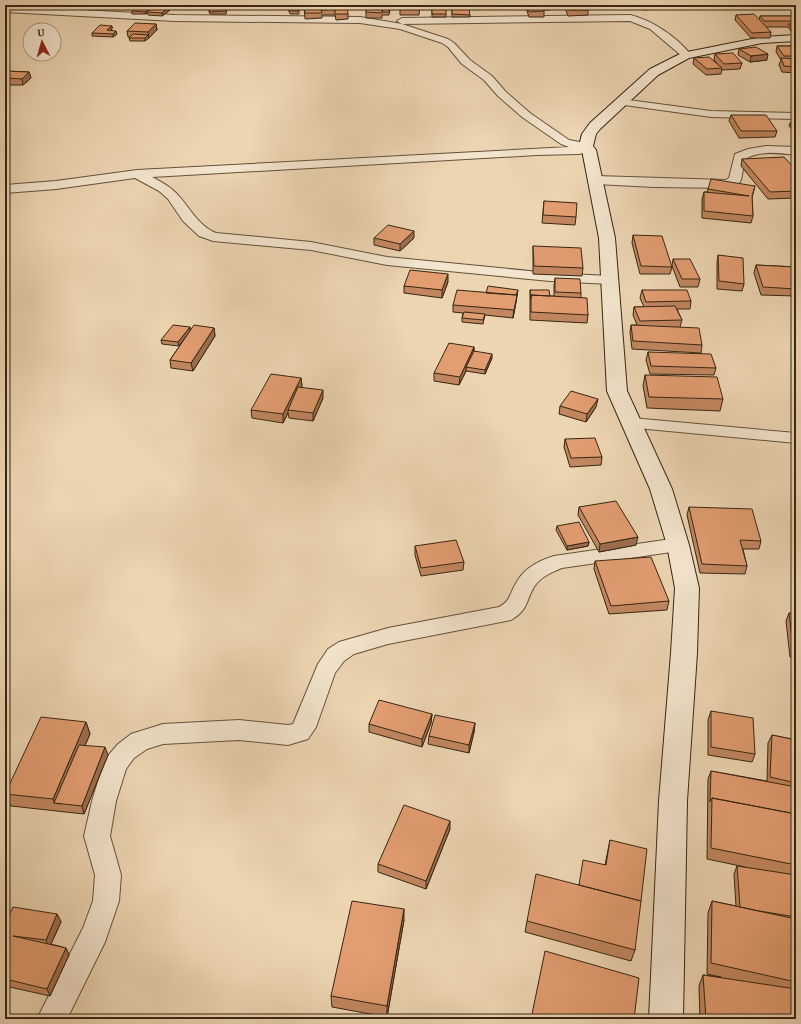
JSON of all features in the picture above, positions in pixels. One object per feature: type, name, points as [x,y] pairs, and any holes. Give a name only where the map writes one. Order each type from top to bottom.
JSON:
[{"type":"street","points":[[5,9],[31,7],[126,16],[233,14],[360,17],[425,33],[445,41],[466,62],[488,78],[502,94],[526,115],[565,142],[587,148]]},
{"type":"street","points":[[378,22],[630,18],[648,23],[686,55]]},
{"type":"street","points":[[666,1019],[673,801],[684,653],[687,588],[678,545],[661,489],[617,391],[607,238],[595,187],[596,180],[587,148],[589,134],[595,126],[654,72],[686,55],[762,40],[796,38]]},
{"type":"street","points":[[621,102],[712,114],[796,116]]},
{"type":"street","points":[[5,190],[137,174],[587,148]]},
{"type":"street","points":[[596,180],[655,183],[728,184],[735,180],[739,157],[744,153],[764,150],[796,151]]},
{"type":"street","points":[[137,174],[163,188],[172,196],[188,218],[204,233],[213,237],[311,246],[386,261],[550,277],[610,280]]},
{"type":"street","points":[[632,423],[796,438]]},
{"type":"street","points":[[52,1019],[95,933],[106,901],[108,875],[97,836],[104,801],[116,765],[126,751],[139,741],[163,734],[239,730],[288,735],[300,732],[304,727],[327,666],[337,653],[352,644],[378,637],[504,614],[516,608],[526,584],[548,564],[678,545]]},
{"type":"building","points":[[138,5],[152,5],[145,12],[132,11]]},
{"type":"building","points":[[297,5],[299,11],[290,11],[288,6]]},
{"type":"building","points":[[347,5],[348,14],[335,14],[335,9],[321,10],[322,13],[305,13],[304,6]]},
{"type":"building","points":[[367,5],[383,5],[382,13],[366,12]]},
{"type":"building","points":[[383,5],[390,5],[389,12],[382,12]]},
{"type":"building","points":[[400,5],[420,5],[419,9],[400,9]]},
{"type":"building","points":[[453,5],[475,5],[475,6]]},
{"type":"building","points":[[527,5],[542,5],[544,11],[529,12]]},
{"type":"building","points":[[542,5],[549,5],[550,7],[543,8]]},
{"type":"building","points":[[567,5],[586,5],[588,10],[569,10]]},
{"type":"building","points":[[155,6],[169,7],[162,13],[147,12]]},
{"type":"building","points":[[210,6],[227,6],[226,11],[209,12]]},
{"type":"building","points":[[432,8],[446,8],[446,14],[432,14]]},
{"type":"building","points":[[452,9],[469,9],[470,15],[452,14]]},
{"type":"building","points":[[754,14],[771,32],[752,33],[736,15]]},
{"type":"building","points":[[760,16],[796,16],[796,21],[764,21]]},
{"type":"building","points":[[135,23],[156,24],[148,32],[127,31]]},
{"type":"building","points":[[788,24],[796,24],[796,31],[794,31]]},
{"type":"building","points":[[100,25],[112,26],[107,30],[116,31],[113,34],[92,33]]},
{"type":"building","points":[[133,34],[148,35],[145,38],[129,38]]},
{"type":"building","points":[[777,46],[796,46],[796,56],[784,56]]},
{"type":"building","points":[[756,47],[768,54],[751,56],[739,49]]},
{"type":"building","points":[[733,53],[742,63],[724,64],[715,54]]},
{"type":"building","points":[[709,57],[722,68],[707,69],[694,58]]},
{"type":"building","points":[[781,58],[796,59],[796,67],[784,66]]},
{"type":"building","points":[[5,71],[29,72],[22,79],[5,78]]},
{"type":"building","points":[[731,115],[766,115],[777,131],[741,131]]},
{"type":"building","points":[[790,123],[796,123],[796,130]]},
{"type":"building","points":[[784,157],[796,170],[796,191],[770,192],[742,159]]},
{"type":"building","points":[[711,179],[755,186],[752,196],[753,216],[704,211],[704,192],[749,196],[708,189]]},
{"type":"building","points":[[544,201],[577,203],[576,217],[543,215]]},
{"type":"building","points":[[388,225],[414,231],[400,244],[374,238]]},
{"type":"building","points":[[633,235],[662,236],[672,267],[641,266]]},
{"type":"building","points":[[533,246],[581,248],[583,268],[534,266]]},
{"type":"building","points":[[718,255],[743,258],[744,284],[719,281]]},
{"type":"building","points":[[673,259],[690,259],[700,279],[682,279]]},
{"type":"building","points":[[756,265],[796,267],[796,289],[763,287]]},
{"type":"building","points":[[410,270],[448,274],[442,290],[404,286]]},
{"type":"building","points":[[555,278],[580,279],[581,293],[555,292]]},
{"type":"building","points":[[488,286],[518,290],[516,295],[486,293]]},
{"type":"building","points":[[457,290],[517,295],[514,310],[453,305]]},
{"type":"building","points":[[530,290],[549,290],[550,296],[531,295],[531,299]]},
{"type":"building","points":[[642,290],[687,290],[691,301],[646,302]]},
{"type":"building","points":[[531,295],[587,298],[588,315],[531,312]]},
{"type":"building","points":[[675,306],[682,320],[640,321],[634,307]]},
{"type":"building","points":[[464,312],[485,314],[483,320],[462,318]]},
{"type":"building","points":[[173,325],[190,327],[178,342],[161,340]]},
{"type":"building","points":[[194,325],[214,328],[191,363],[170,360]]},
{"type":"building","points":[[631,325],[699,328],[702,345],[633,341]]},
{"type":"building","points":[[449,343],[474,347],[460,377],[434,373]]},
{"type":"building","points":[[474,351],[492,354],[485,370],[466,367]]},
{"type":"building","points":[[648,352],[711,354],[716,368],[651,366]]},
{"type":"building","points":[[271,374],[301,378],[283,414],[251,410]]},
{"type":"building","points":[[645,375],[717,377],[723,399],[649,397]]},
{"type":"building","points":[[298,387],[323,390],[313,413],[288,410]]},
{"type":"building","points":[[571,391],[598,399],[587,414],[560,406]]},
{"type":"building","points":[[595,438],[602,457],[571,458],[565,439]]},
{"type":"building","points":[[616,501],[638,537],[600,544],[579,507]]},
{"type":"building","points":[[689,507],[752,509],[761,541],[740,540],[747,566],[702,564]]},
{"type":"building","points":[[579,522],[589,542],[567,546],[557,526]]},
{"type":"building","points":[[456,540],[464,562],[421,568],[415,546]]},
{"type":"building","points":[[651,557],[669,601],[611,606],[595,561]]},
{"type":"building","points":[[789,613],[796,614],[796,649],[793,648]]},
{"type":"building","points":[[379,700],[432,714],[422,739],[369,724]]},
{"type":"building","points":[[711,711],[753,718],[755,754],[711,747]]},
{"type":"building","points":[[435,715],[475,723],[469,745],[429,736]]},
{"type":"building","points":[[41,717],[86,722],[53,799],[5,794]]},
{"type":"building","points":[[772,735],[796,740],[796,783],[770,777]]},
{"type":"building","points":[[79,745],[105,747],[82,806],[54,803]]},
{"type":"building","points":[[711,771],[796,787],[796,814],[712,798],[710,802]]},
{"type":"building","points":[[712,798],[796,814],[796,865],[711,848]]},
{"type":"building","points":[[404,805],[450,821],[426,881],[378,864]]},
{"type":"building","points":[[610,840],[647,849],[641,901],[579,885],[583,860],[606,865]]},
{"type":"building","points":[[737,866],[796,875],[796,917],[740,907]]},
{"type":"building","points":[[536,874],[641,901],[635,950],[527,921]]},
{"type":"building","points":[[352,901],[404,909],[387,1006],[331,996]]},
{"type":"building","points":[[712,901],[796,919],[796,982],[711,963]]},
{"type":"building","points":[[13,907],[57,914],[46,940],[13,936],[66,948],[47,989],[5,979],[5,924]]},
{"type":"building","points":[[545,951],[639,978],[634,1019],[531,1019]]},
{"type":"building","points":[[703,975],[796,989],[796,1019],[706,1019]]}]
